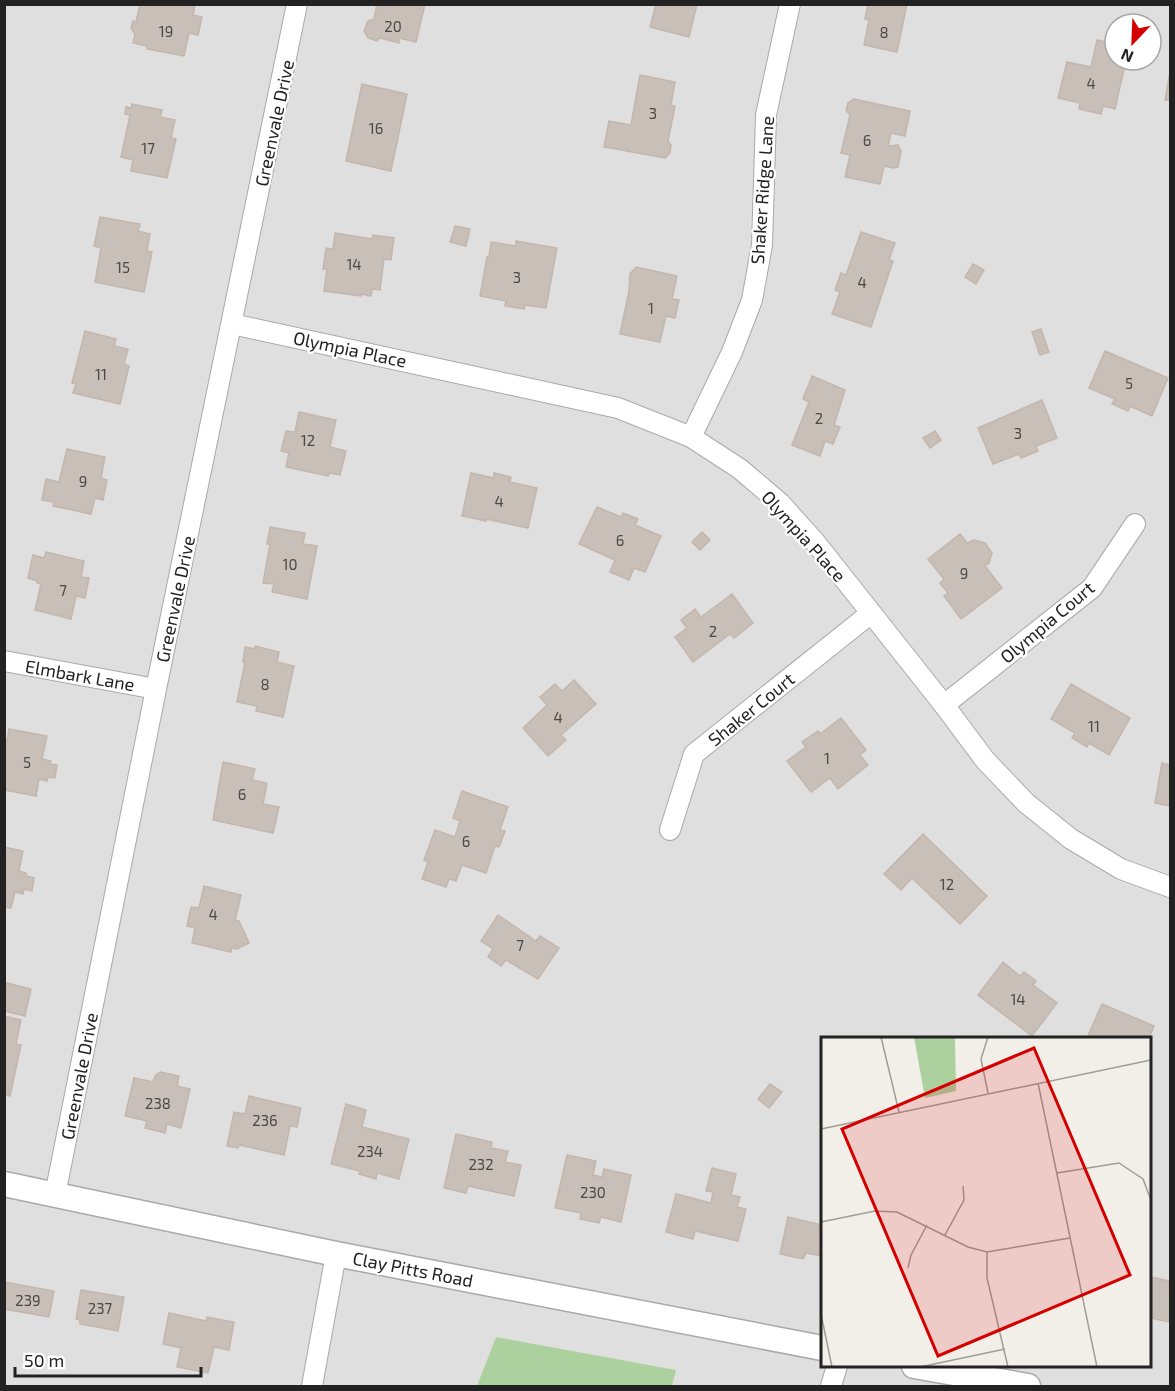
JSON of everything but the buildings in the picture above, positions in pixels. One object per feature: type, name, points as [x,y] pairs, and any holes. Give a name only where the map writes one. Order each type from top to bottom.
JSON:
[{"type":"street","name":"Greenvale Drive","points":[[56,1195],[156,689],[297,4]]},
{"type":"street","name":"Shaker Ridge Lane","points":[[691,437],[732,352],[752,300],[762,245],[766,115],[790,4]]},
{"type":"street","name":"Olympia Place","points":[[232,324],[618,408],[691,437],[740,469],[780,503],[815,542],[985,760],[1035,811],[1071,839],[1121,869],[1170,887]]},
{"type":"street","name":"Olympia Court","points":[[944,705],[1092,588],[1135,524]]},
{"type":"street","name":"Shaker Court","points":[[670,830],[694,754],[870,614]]},
{"type":"street","name":"Elmbark Lane","points":[[4,661],[156,689]]},
{"type":"street","name":"Clay Pitts Road","points":[[4,1184],[336,1254],[821,1348]]},
{"type":"street","points":[[312,1386],[336,1254]]},
{"type":"street","points":[[831,1386],[836,1367]]},
{"type":"street","points":[[925,1367],[1028,1386]]},
{"type":"shaded area","points":[[5,5],[1170,5],[1170,1386],[5,1386]]},
{"type":"green space","points":[[496,1337],[676,1370],[672,1386],[477,1386]]}]
